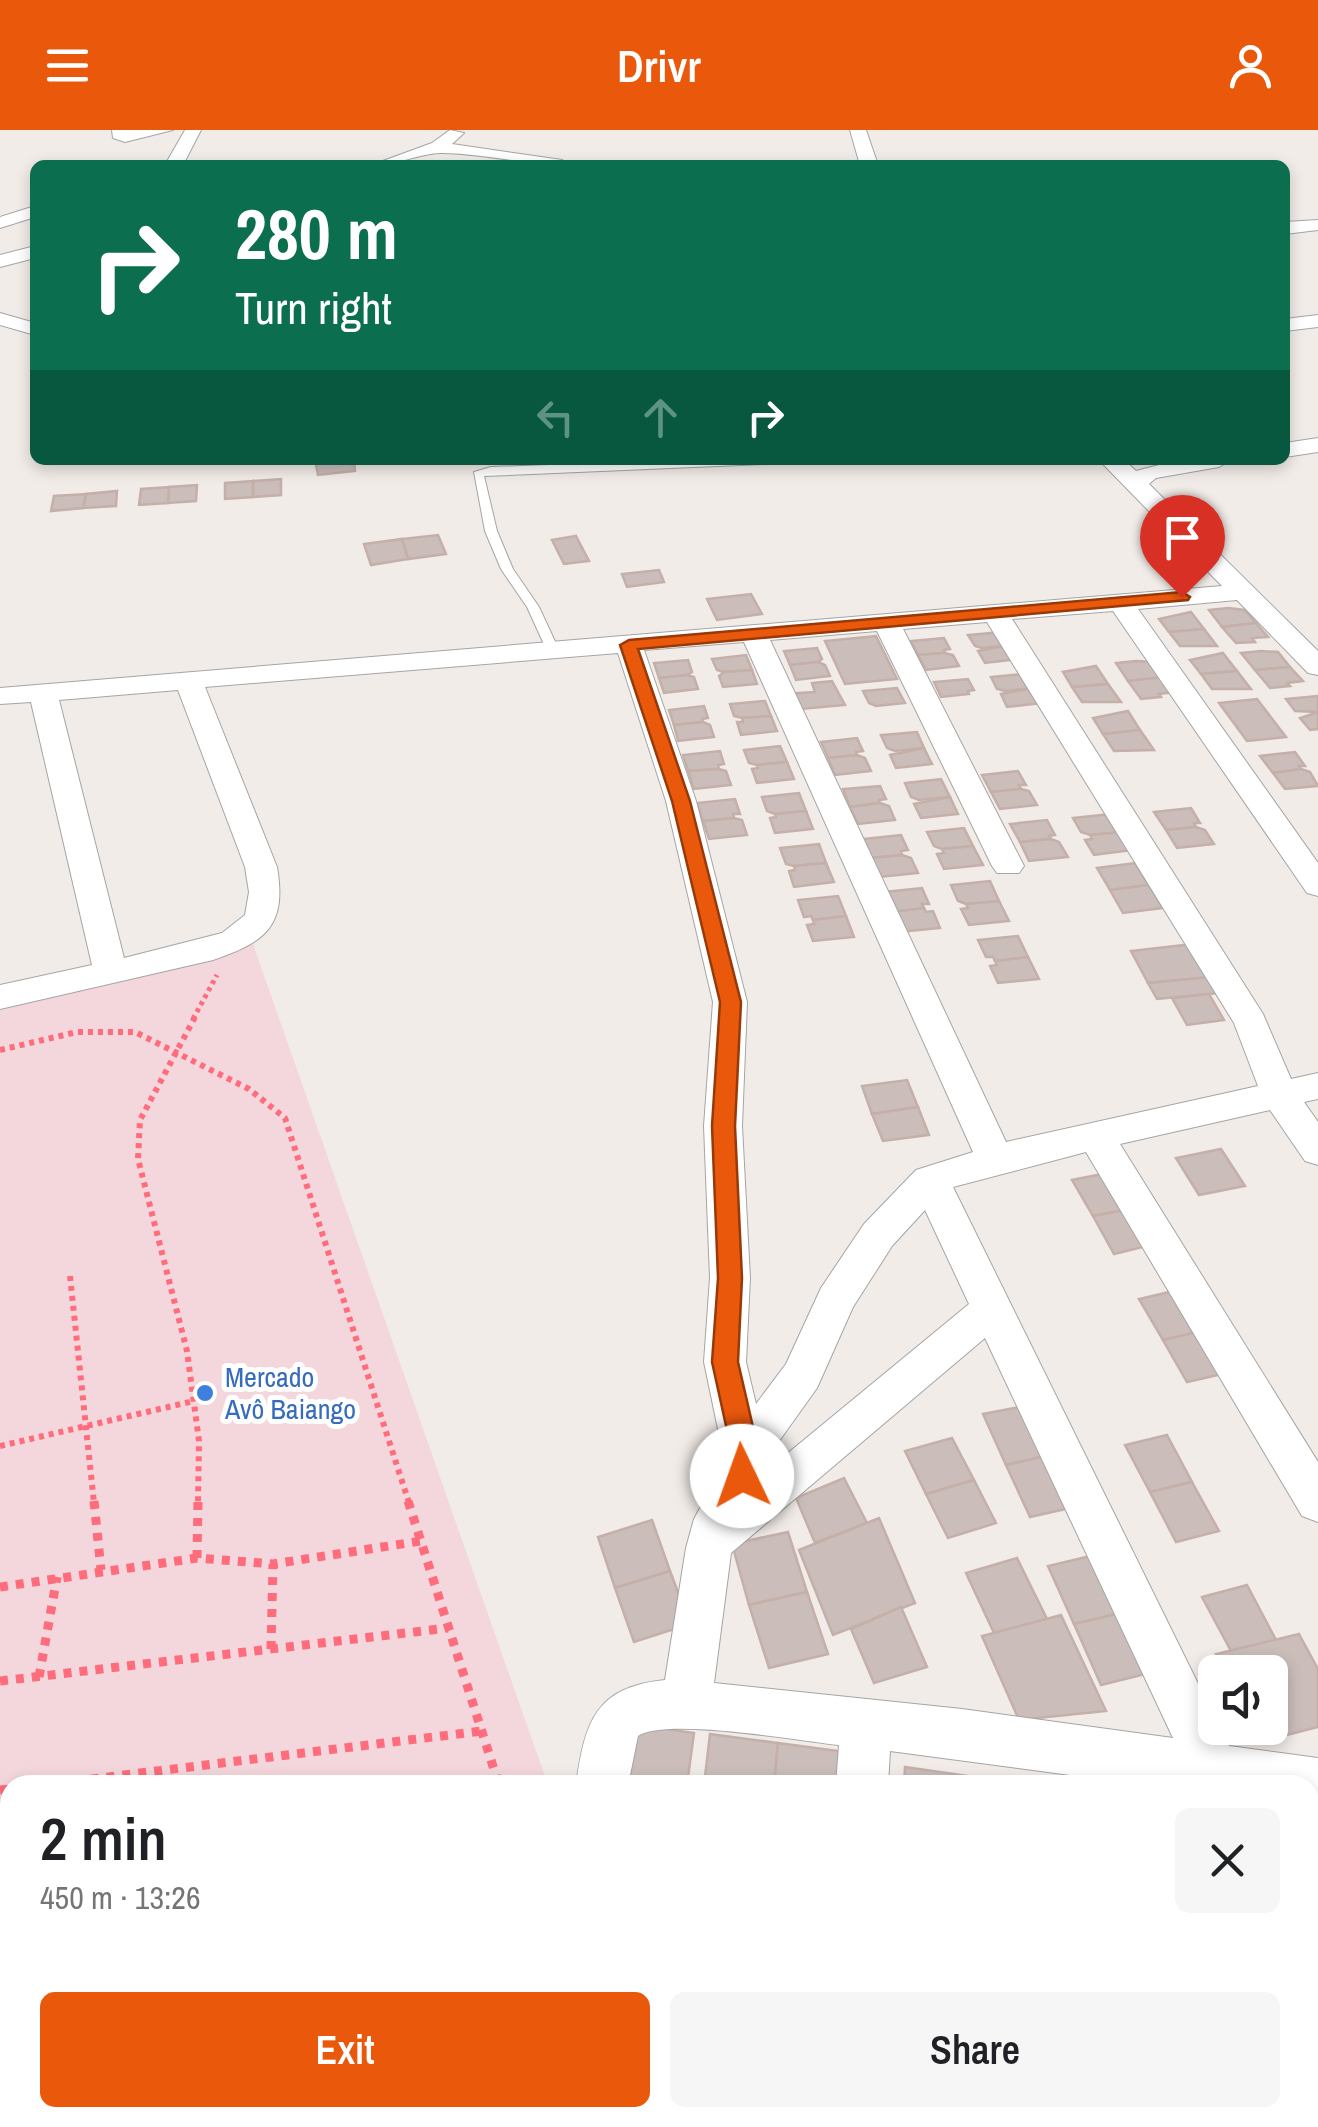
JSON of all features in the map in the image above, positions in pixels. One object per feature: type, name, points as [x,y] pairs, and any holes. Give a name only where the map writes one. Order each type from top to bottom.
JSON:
[{"type":"street","points":[[120,130],[122,136],[165,130]]},
{"type":"street","points":[[177,160],[193,130]]},
{"type":"street","points":[[396,160],[438,147],[459,130]]},
{"type":"street","points":[[854,131],[867,160]]},
{"type":"street","points":[[438,147],[528,160]]},
{"type":"street","points":[[0,223],[30,213]]},
{"type":"street","points":[[1290,228],[1318,226]]},
{"type":"street","points":[[0,261],[30,253]]},
{"type":"street","points":[[0,319],[30,328]]},
{"type":"street","points":[[1290,324],[1318,320]]},
{"type":"street","points":[[1290,449],[1318,445]]},
{"type":"street","points":[[1116,465],[1318,668]]},
{"type":"street","points":[[1134,485],[1149,472],[1190,465]]},
{"type":"street","points":[[0,696],[1244,592]]},
{"type":"street","points":[[1120,602],[1318,886]]},
{"type":"street","points":[[994,612],[1251,1023],[1278,1094],[1318,1151]]},
{"type":"street","points":[[886,622],[1008,866]]},
{"type":"street","points":[[754,634],[994,1158]]},
{"type":"street","points":[[629,645],[681,801],[730,1002],[723,1126],[730,1278],[725,1362],[744,1465]]},
{"type":"street","points":[[0,996],[202,952],[234,941],[261,920],[266,892],[261,867],[188,680]]},
{"type":"street","points":[[43,693],[111,972]]},
{"type":"street","points":[[686,1704],[709,1548],[718,1519],[744,1465],[802,1376],[836,1300],[878,1234],[930,1180],[994,1158],[1318,1086]]},
{"type":"street","points":[[1094,1135],[1318,1502]]},
{"type":"street","points":[[930,1180],[1213,1768]]},
{"type":"street","points":[[709,1548],[991,1308]]},
{"type":"street","points":[[744,1465],[858,1421]]},
{"type":"street","points":[[603,1775],[606,1749],[619,1718],[640,1704],[686,1704],[1259,1775]]},
{"type":"street","points":[[863,1775],[866,1724]]},
{"type":"lane","points":[[553,650],[533,607],[507,569],[491,531],[478,474],[491,470],[640,465]]},
{"type":"path","points":[[196,1558],[200,1441],[187,1351],[138,1159],[140,1120],[234,941]]},
{"type":"path","points":[[0,1050],[119,1029],[152,1037],[270,1100],[284,1118],[496,1775]]},
{"type":"path","points":[[70,1276],[101,1570]]},
{"type":"path","points":[[0,1446],[194,1401]]},
{"type":"path","points":[[0,1586],[196,1558],[274,1564],[421,1541]]},
{"type":"path","points":[[270,1650],[274,1564]]},
{"type":"path","points":[[39,1677],[58,1577]]},
{"type":"path","points":[[0,1682],[448,1628]]},
{"type":"path","points":[[125,1775],[482,1732]]},
{"type":"shaded area","name":"Mercado Avô Baiango","points":[[253,944],[544,1775],[0,1775],[0,1001]]},
{"type":"building","points":[[316,465],[354,465],[355,471],[318,475]]},
{"type":"building","points":[[281,479],[281,495],[253,497],[253,481]]},
{"type":"building","points":[[253,481],[253,497],[225,499],[225,483]]},
{"type":"building","points":[[197,485],[196,501],[168,503],[169,487]]},
{"type":"building","points":[[169,487],[168,503],[139,505],[141,489]]},
{"type":"building","points":[[117,491],[116,506],[83,508],[86,494]]},
{"type":"building","points":[[86,494],[83,508],[51,511],[54,496]]},
{"type":"building","points":[[438,535],[446,554],[408,559],[402,539]]},
{"type":"building","points":[[576,536],[589,561],[564,564],[552,540]]},
{"type":"building","points":[[402,539],[408,559],[371,565],[364,544]]},
{"type":"building","points":[[659,570],[664,582],[627,587],[622,574]]},
{"type":"building","points":[[751,594],[762,614],[717,620],[707,599]]},
{"type":"building","points":[[1209,610],[1245,610],[1256,623],[1222,627]]},
{"type":"building","points":[[1191,612],[1204,629],[1169,632],[1159,619]]},
{"type":"building","points":[[1256,623],[1268,637],[1252,638],[1255,642],[1236,643],[1222,627]]},
{"type":"building","points":[[1204,629],[1217,646],[1180,646],[1169,632]]},
{"type":"building","points":[[1001,632],[1009,645],[982,648],[975,646],[968,635]]},
{"type":"building","points":[[876,636],[897,679],[845,684],[825,641]]},
{"type":"building","points":[[944,638],[950,649],[945,653],[918,655],[911,641]]},
{"type":"building","points":[[1009,645],[1018,659],[985,663],[978,651]]},
{"type":"building","points":[[817,648],[822,659],[818,662],[790,665],[784,651]]},
{"type":"building","points":[[1278,652],[1290,667],[1255,670],[1241,653]]},
{"type":"building","points":[[1223,653],[1237,671],[1201,674],[1190,660]]},
{"type":"building","points":[[746,655],[752,670],[724,672],[717,670],[712,659]]},
{"type":"building","points":[[918,655],[953,655],[959,666],[926,670]]},
{"type":"building","points":[[688,660],[692,672],[659,678],[654,663]]},
{"type":"building","points":[[1153,662],[1164,677],[1128,681],[1116,663]]},
{"type":"building","points":[[790,665],[825,665],[830,676],[796,680]]},
{"type":"building","points":[[1096,666],[1108,684],[1072,687],[1063,672]]},
{"type":"building","points":[[1290,667],[1303,681],[1270,688],[1255,670]]},
{"type":"building","points":[[752,670],[757,684],[723,687],[719,676],[724,672]]},
{"type":"building","points":[[1237,671],[1251,689],[1212,689],[1201,674]]},
{"type":"building","points":[[1024,674],[1033,688],[997,689],[991,677]]},
{"type":"building","points":[[694,677],[698,689],[664,693],[659,678]]},
{"type":"building","points":[[1164,677],[1175,692],[1159,694],[1161,697],[1141,699],[1128,681]]},
{"type":"building","points":[[968,679],[974,690],[969,694],[941,697],[934,682]]},
{"type":"building","points":[[832,681],[845,705],[790,710],[784,694],[815,692],[812,683]]},
{"type":"building","points":[[1108,684],[1121,702],[1082,702],[1072,687]]},
{"type":"building","points":[[897,688],[905,703],[876,706],[869,703],[863,691]]},
{"type":"building","points":[[1033,688],[1042,703],[1007,707],[1001,694]]},
{"type":"building","points":[[1318,696],[1318,712],[1295,711],[1286,699]]},
{"type":"building","points":[[1257,699],[1286,737],[1247,741],[1219,703]]},
{"type":"building","points":[[765,701],[771,716],[734,716],[730,704]]},
{"type":"building","points":[[704,706],[708,718],[703,722],[674,725],[669,710]]},
{"type":"building","points":[[1128,711],[1140,730],[1103,734],[1093,718]]},
{"type":"building","points":[[1318,712],[1318,729],[1310,730],[1300,718]]},
{"type":"building","points":[[771,716],[777,731],[741,735],[737,722],[743,722],[742,718]]},
{"type":"building","points":[[674,725],[710,725],[714,737],[678,741]]},
{"type":"building","points":[[1140,730],[1154,750],[1114,751],[1103,734]]},
{"type":"building","points":[[917,732],[924,748],[895,751],[887,748],[881,735]]},
{"type":"building","points":[[857,738],[863,751],[856,752],[857,755],[828,758],[821,742]]},
{"type":"building","points":[[780,746],[787,762],[749,763],[744,750]]},
{"type":"building","points":[[924,748],[932,764],[896,768],[890,755]]},
{"type":"building","points":[[720,751],[724,764],[718,765],[719,769],[688,771],[683,755]]},
{"type":"building","points":[[1295,752],[1305,766],[1273,773],[1260,756]]},
{"type":"building","points":[[828,758],[865,758],[871,771],[835,775]]},
{"type":"building","points":[[787,762],[794,779],[757,783],[752,769],[757,765]]},
{"type":"building","points":[[1301,769],[1310,772],[1318,786],[1285,789],[1273,773]]},
{"type":"building","points":[[688,771],[726,771],[731,785],[694,789]]},
{"type":"building","points":[[1018,771],[1026,785],[1019,785],[1021,789],[991,792],[982,775]]},
{"type":"building","points":[[941,779],[950,797],[919,800],[911,797],[905,783]]},
{"type":"building","points":[[880,786],[886,799],[850,807],[843,789]]},
{"type":"building","points":[[1029,791],[1037,805],[1000,809],[991,792]]},
{"type":"building","points":[[799,793],[806,811],[775,814],[767,811],[762,797]]},
{"type":"building","points":[[950,797],[958,814],[921,818],[914,804]]},
{"type":"building","points":[[735,799],[740,814],[703,821],[697,803]]},
{"type":"building","points":[[880,803],[889,806],[895,820],[858,824],[850,807]]},
{"type":"building","points":[[1191,808],[1200,823],[1194,823],[1196,827],[1166,830],[1154,812]]},
{"type":"building","points":[[806,811],[813,829],[775,833],[770,818],[775,814]]},
{"type":"building","points":[[1110,814],[1121,832],[1090,835],[1081,832],[1073,818]]},
{"type":"building","points":[[742,820],[747,835],[709,839],[703,821]]},
{"type":"building","points":[[1047,820],[1055,835],[1049,836],[1051,839],[1020,842],[1010,824]]},
{"type":"building","points":[[964,828],[973,846],[942,849],[934,846],[927,832]]},
{"type":"building","points":[[1166,830],[1205,830],[1214,844],[1177,848]]},
{"type":"building","points":[[1121,832],[1132,850],[1094,855],[1085,840],[1092,839],[1090,835]]},
{"type":"building","points":[[901,835],[908,850],[901,851],[902,855],[871,858],[863,839]]},
{"type":"building","points":[[1020,842],[1059,842],[1068,857],[1029,861]]},
{"type":"building","points":[[819,844],[826,863],[786,864],[780,848]]},
{"type":"building","points":[[973,846],[983,865],[944,869],[937,854],[944,853],[942,849]]},
{"type":"building","points":[[871,858],[911,858],[918,873],[879,877]]},
{"type":"building","points":[[826,863],[834,882],[794,887],[789,871],[795,870],[794,866]]},
{"type":"building","points":[[1135,863],[1149,885],[1110,890],[1097,868]]},
{"type":"building","points":[[990,881],[999,901],[966,904],[958,901],[951,885]]},
{"type":"building","points":[[1149,885],[1163,908],[1123,913],[1110,890]]},
{"type":"building","points":[[922,888],[929,904],[922,904],[924,908],[892,912],[883,892]]},
{"type":"building","points":[[838,896],[846,916],[813,920],[811,916],[804,917],[798,900]]},
{"type":"building","points":[[999,901],[1009,921],[969,925],[961,909],[968,908],[966,904]]},
{"type":"building","points":[[924,908],[926,912],[933,911],[940,928],[900,932],[892,912]]},
{"type":"building","points":[[846,916],[854,937],[813,941],[807,925],[814,924],[813,920]]},
{"type":"building","points":[[1018,936],[1028,957],[995,961],[986,957],[978,940]]},
{"type":"building","points":[[1192,944],[1211,977],[1148,983],[1131,951]]},
{"type":"building","points":[[1028,957],[1039,979],[998,983],[990,966],[997,965],[995,961]]},
{"type":"building","points":[[1211,977],[1220,993],[1157,999],[1148,983]]},
{"type":"building","points":[[1209,994],[1224,1020],[1187,1025],[1172,998]]},
{"type":"building","points":[[907,1080],[918,1107],[872,1114],[862,1086]]},
{"type":"building","points":[[918,1107],[929,1135],[883,1141],[872,1114]]},
{"type":"building","points":[[1221,1149],[1245,1186],[1199,1195],[1176,1158]]},
{"type":"building","points":[[1108,1173],[1130,1209],[1093,1216],[1072,1180]]},
{"type":"building","points":[[1130,1209],[1151,1245],[1114,1254],[1093,1216]]},
{"type":"building","points":[[1178,1290],[1202,1331],[1163,1340],[1139,1299]]},
{"type":"building","points":[[1202,1331],[1227,1373],[1187,1382],[1163,1340]]},
{"type":"building","points":[[1035,1404],[1059,1453],[1006,1465],[983,1414]]},
{"type":"building","points":[[1167,1435],[1192,1482],[1150,1492],[1125,1445]]},
{"type":"building","points":[[952,1438],[974,1480],[926,1494],[905,1451]]},
{"type":"building","points":[[1059,1453],[1083,1505],[1030,1517],[1006,1465]]},
{"type":"building","points":[[844,1478],[867,1523],[815,1543],[796,1498]]},
{"type":"building","points":[[974,1480],[996,1523],[948,1538],[926,1494]]},
{"type":"building","points":[[1192,1482],[1219,1531],[1176,1542],[1150,1492]]},
{"type":"building","points":[[879,1518],[915,1603],[833,1635],[799,1550]]},
{"type":"building","points":[[652,1520],[670,1571],[615,1588],[598,1537]]},
{"type":"building","points":[[788,1532],[807,1592],[749,1605],[732,1544]]},
{"type":"building","points":[[1103,1553],[1130,1611],[1074,1624],[1048,1566]]},
{"type":"building","points":[[1017,1558],[1047,1619],[994,1633],[966,1573]]},
{"type":"building","points":[[670,1571],[690,1624],[634,1642],[615,1588]]},
{"type":"building","points":[[1247,1585],[1276,1640],[1231,1651],[1202,1597]]},
{"type":"building","points":[[807,1592],[828,1654],[769,1668],[749,1605]]},
{"type":"building","points":[[901,1607],[927,1667],[874,1683],[851,1629]]},
{"type":"building","points":[[1130,1611],[1158,1671],[1101,1685],[1074,1624]]},
{"type":"building","points":[[1061,1615],[1106,1711],[1019,1720],[982,1636]]},
{"type":"building","points":[[1299,1634],[1318,1669],[1318,1727],[1288,1735],[1288,1655],[1216,1654]]},
{"type":"building","points":[[626,1723],[694,1733],[688,1775],[618,1775]]},
{"type":"building","points":[[710,1734],[778,1743],[775,1775],[705,1775]]},
{"type":"building","points":[[778,1743],[846,1752],[845,1775],[775,1775]]},
{"type":"building","points":[[905,1767],[961,1775],[905,1775]]},
{"type":"place","name":"Mercado Avô Baiango","points":[[205,1393]]},
{"type":"route","points":[[742,1476],[745,1453],[725,1362],[730,1278],[723,1126],[730,1002],[681,801],[629,645],[1182,597]]}]
